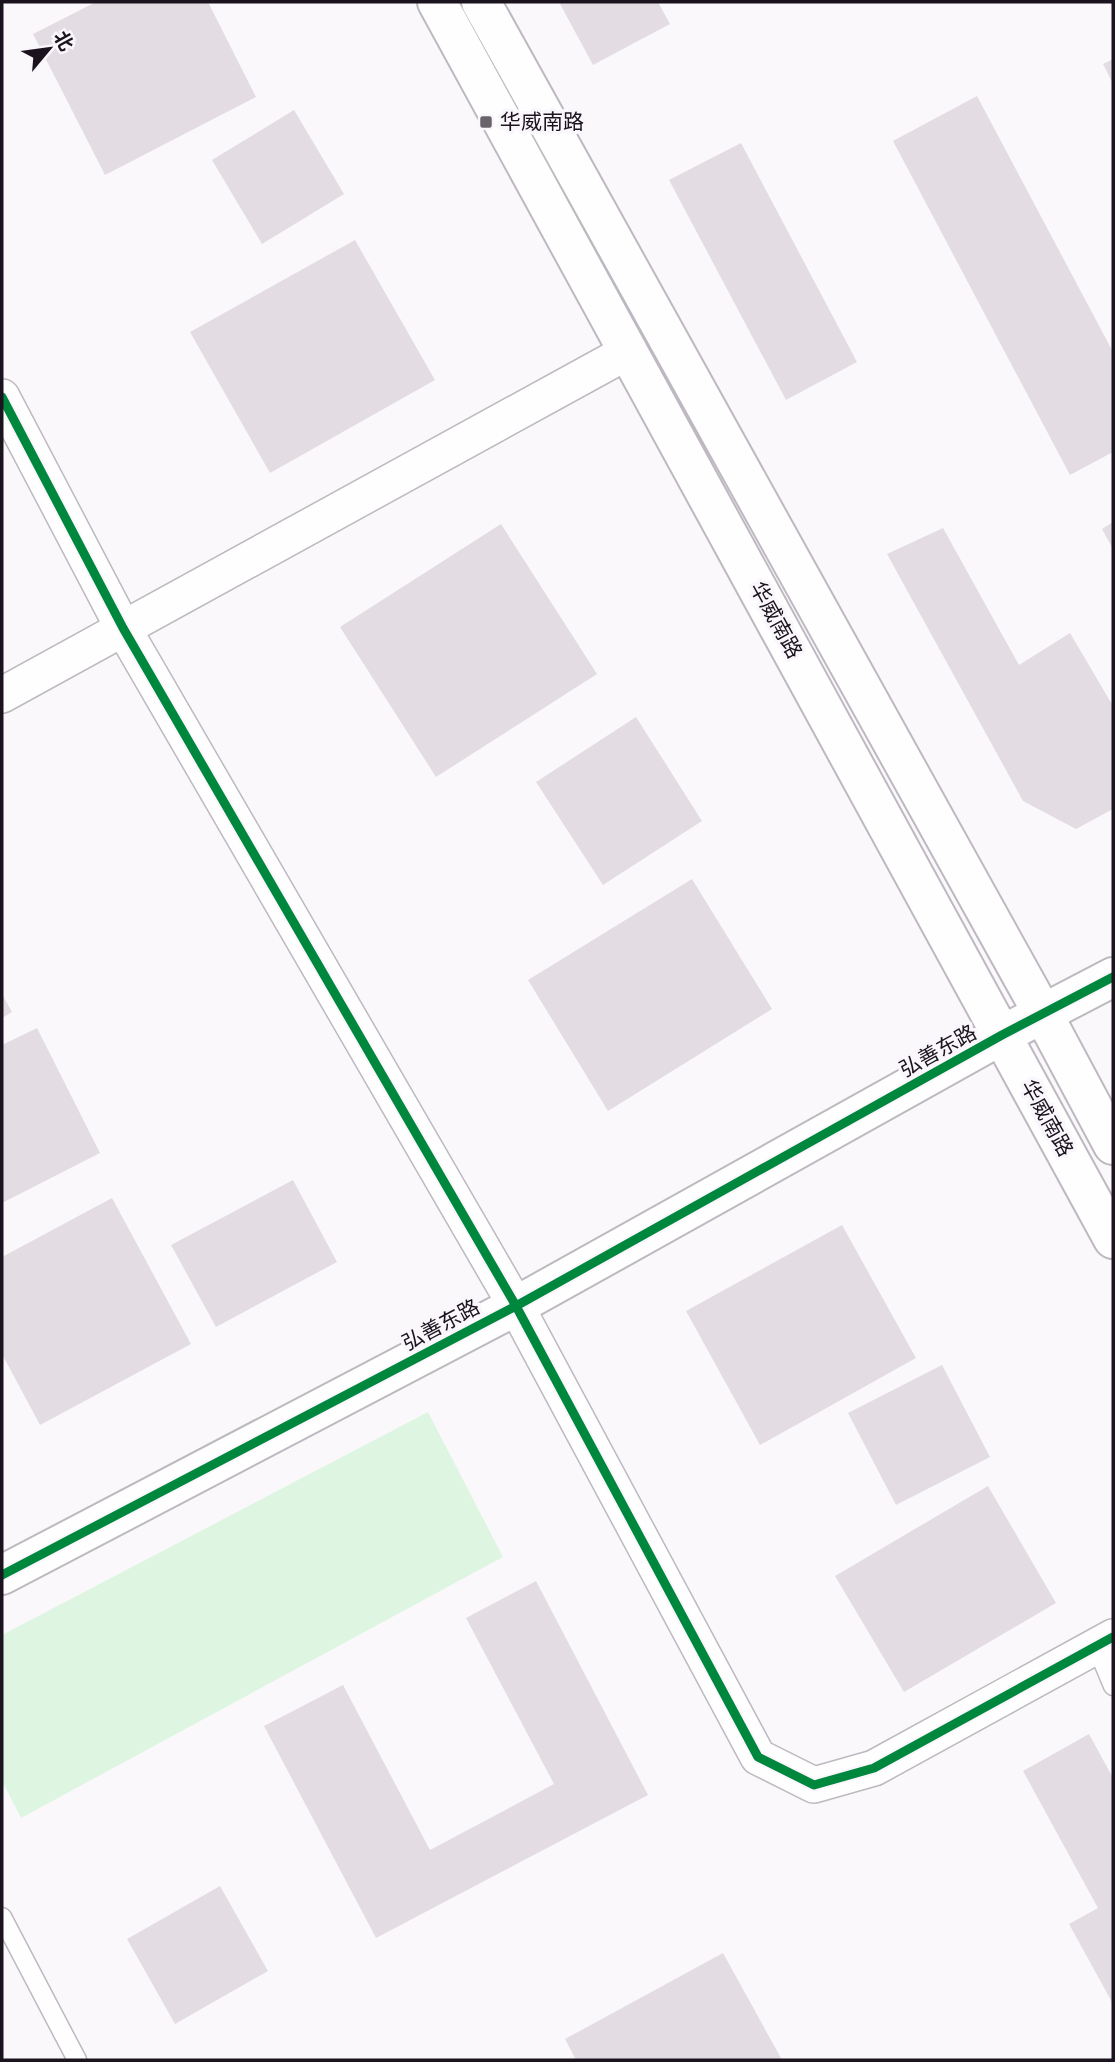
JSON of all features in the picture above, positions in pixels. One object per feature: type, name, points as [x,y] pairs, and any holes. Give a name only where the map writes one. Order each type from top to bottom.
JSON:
[{"type":"main road","name":"华威南路","points":[[437,2],[1113,1239]]},
{"type":"main road","name":"华威南路","points":[[481,2],[1043,1014],[1113,1145]]},
{"type":"main road","name":"弘善东路","points":[[2,1575],[516,1306],[1002,1035],[1113,977]]},
{"type":"street","points":[[2,695],[629,352]]},
{"type":"street","points":[[2,397],[123,628],[516,1306],[758,1757],[814,1786],[874,1768],[1111,1638]]},
{"type":"lane","points":[[1111,1638],[1103,1662],[1113,1686]]},
{"type":"lane","points":[[2,1917],[77,2060]]},
{"type":"green space","points":[[428,1412],[503,1557],[21,1818],[2,1781],[2,1635]]},
{"type":"building","points":[[96,2],[208,2],[256,97],[105,175],[33,34]]},
{"type":"building","points":[[559,2],[658,2],[670,24],[593,65]]},
{"type":"building","points":[[1113,59],[1113,84],[1103,64]]},
{"type":"building","points":[[977,96],[1113,352],[1113,452],[1070,475],[893,141]]},
{"type":"building","points":[[294,110],[344,194],[262,244],[212,160]]},
{"type":"building","points":[[741,143],[857,362],[786,400],[669,180]]},
{"type":"building","points":[[355,240],[435,380],[270,473],[190,332]]},
{"type":"building","points":[[1113,522],[1113,549],[1102,529]]},
{"type":"building","points":[[501,524],[597,674],[436,777],[340,627]]},
{"type":"building","points":[[943,528],[1019,665],[1070,633],[1113,706],[1113,809],[1076,829],[1023,801],[887,554]]},
{"type":"building","points":[[636,717],[702,821],[603,885],[536,782]]},
{"type":"building","points":[[692,879],[772,1009],[608,1111],[528,980]]},
{"type":"building","points":[[2,994],[12,1012],[2,1018]]},
{"type":"building","points":[[37,1028],[100,1153],[2,1203],[2,1045]]},
{"type":"building","points":[[293,1180],[337,1262],[216,1327],[171,1245]]},
{"type":"building","points":[[112,1198],[191,1344],[40,1425],[2,1354],[2,1257]]},
{"type":"building","points":[[842,1225],[916,1358],[760,1445],[686,1311]]},
{"type":"building","points":[[942,1365],[990,1457],[896,1505],[848,1413]]},
{"type":"building","points":[[988,1486],[1056,1603],[904,1692],[835,1576]]},
{"type":"building","points":[[536,1581],[648,1795],[376,1938],[264,1726],[343,1685],[430,1850],[554,1784],[466,1618]]},
{"type":"building","points":[[1089,1734],[1113,1778],[1113,2004],[1069,1924],[1098,1908],[1023,1771]]},
{"type":"building","points":[[220,1886],[268,1971],[175,2024],[127,1939]]},
{"type":"building","points":[[723,1953],[782,2060],[576,2060],[565,2039]]},
{"type":"cycle path","points":[[2,397],[123,628],[516,1306],[758,1757],[814,1785],[874,1768],[1113,1637]]},
{"type":"cycle path","points":[[2,1575],[516,1306],[1002,1035],[1113,977]]},
{"type":"place","name":"华威南路","points":[[486,122]]}]
